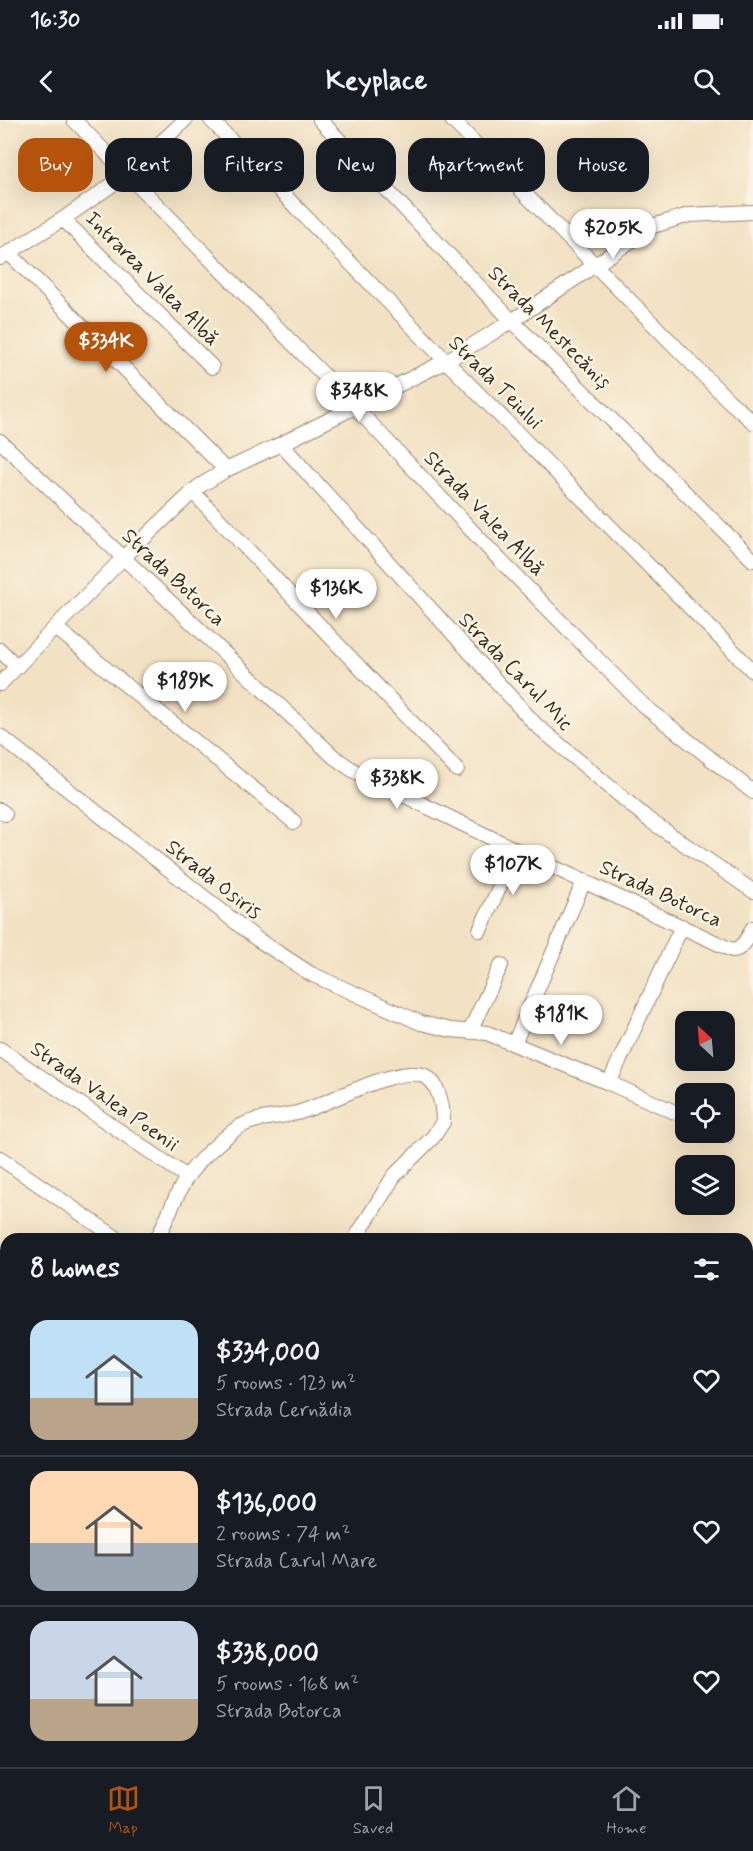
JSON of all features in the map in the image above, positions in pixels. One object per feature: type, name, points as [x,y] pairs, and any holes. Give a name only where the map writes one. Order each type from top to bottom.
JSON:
[{"type":"street","name":"Strada Valea Albă","points":[[74,120],[105,152]]},
{"type":"street","points":[[165,138],[185,120]]},
{"type":"street","name":"Strada Teiului","points":[[211,120],[753,671]]},
{"type":"street","name":"Strada Mestecăniș","points":[[320,120],[512,321],[753,560]]},
{"type":"street","points":[[452,120],[728,400],[753,422]]},
{"type":"street","points":[[105,189],[63,219],[5,255],[226,470]]},
{"type":"street","name":"Strada Valea Albă","points":[[144,192],[643,705],[753,792]]},
{"type":"street","points":[[0,684],[192,491],[226,470],[446,361],[512,321],[641,232],[665,221],[705,213],[753,212]]},
{"type":"street","name":"Intrarea Valea Albă","points":[[63,219],[212,367]]},
{"type":"street","name":"Strada Botorca","points":[[0,441],[334,757],[375,783],[732,950],[737,950],[743,945],[753,928]]},
{"type":"street","name":"Strada Carul Mic","points":[[281,444],[535,724],[649,820],[753,891]]},
{"type":"street","points":[[192,491],[457,770]]},
{"type":"street","points":[[56,628],[294,822]]},
{"type":"street","points":[[0,650],[17,667]]},
{"type":"street","name":"Strada Osiris","points":[[0,736],[257,939],[311,974],[421,1023],[451,1030],[487,1033],[675,1112]]},
{"type":"street","points":[[480,930],[516,850]]},
{"type":"street","points":[[514,1044],[584,881]]},
{"type":"street","points":[[609,1083],[682,926]]},
{"type":"street","points":[[470,1031],[501,965]]},
{"type":"street","name":"Strada Valea Poenii","points":[[0,1049],[188,1177]]},
{"type":"street","points":[[160,1233],[188,1177],[201,1161],[238,1128],[260,1119],[299,1112],[392,1076],[408,1073],[422,1075],[434,1084],[440,1099],[443,1122],[433,1137],[394,1176],[359,1233]]},
{"type":"street","points":[[0,1158],[109,1233]]}]
